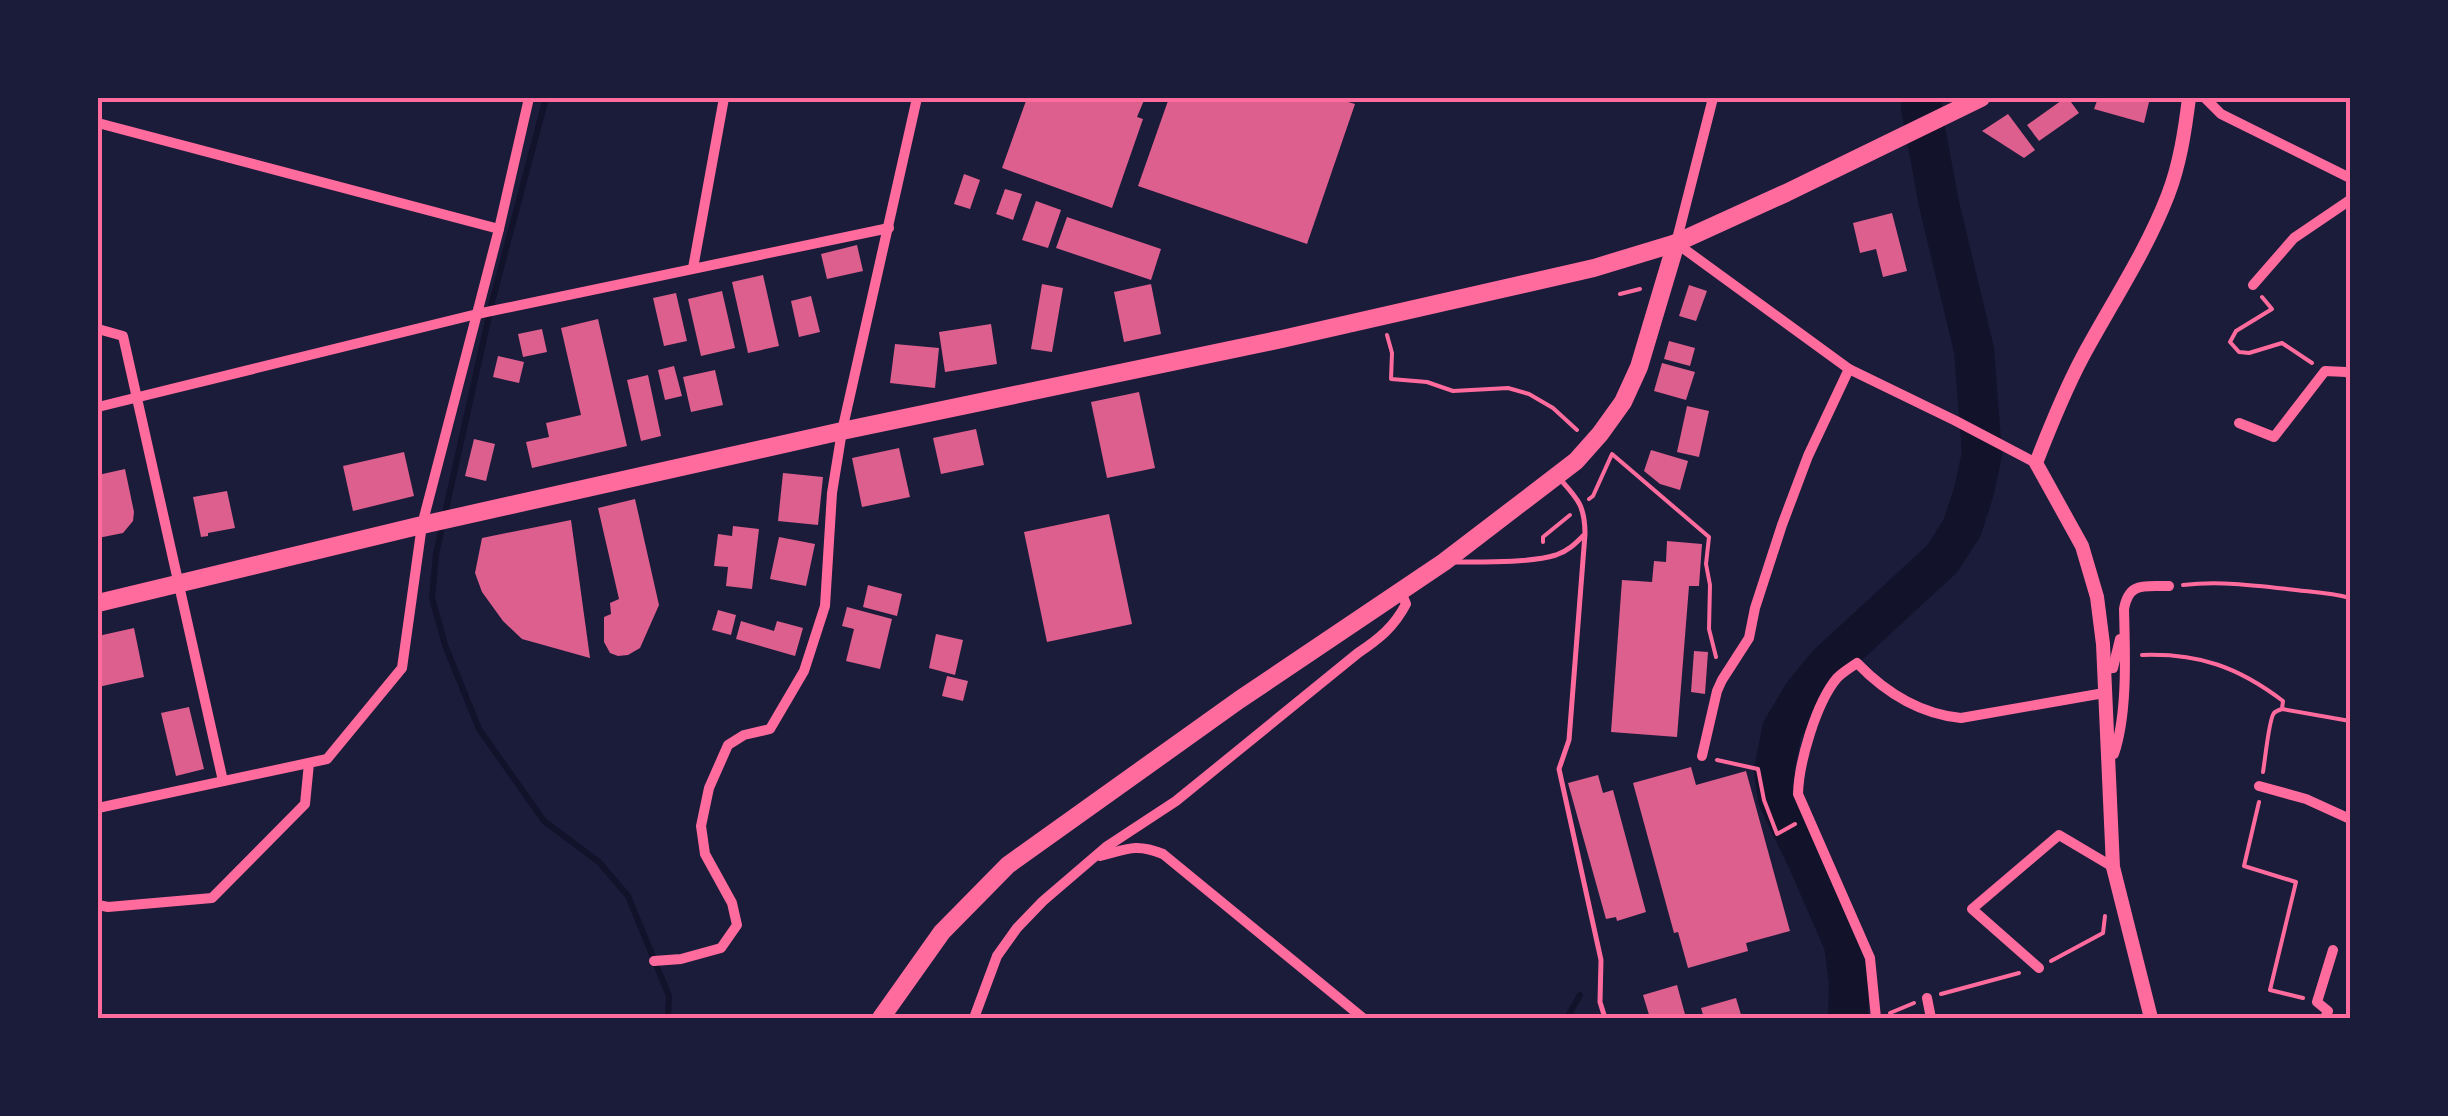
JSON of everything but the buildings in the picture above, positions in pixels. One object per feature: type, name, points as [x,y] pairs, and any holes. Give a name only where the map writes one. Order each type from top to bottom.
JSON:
[{"type":"highway","points":[[98,602],[422,524],[1594,268],[1676,243],[1981,98]]},
{"type":"highway","points":[[881,1018],[942,932],[1008,865],[1239,700],[1444,562],[1558,476],[1591,444],[1622,402],[1639,366],[1676,243]]},
{"type":"main road","points":[[2152,1018],[2113,867],[2097,597],[2082,546],[2036,463],[2057,408],[2168,195],[2185,134],[2189,98]]},
{"type":"street","points":[[98,808],[327,759],[402,668],[422,524],[529,98]]},
{"type":"street","points":[[693,268],[724,98]]},
{"type":"street","points":[[654,961],[681,960],[721,948],[737,925],[732,903],[705,854],[701,826],[709,788],[728,745],[744,734],[770,729],[804,672],[825,606],[832,493],[842,431],[918,98]]},
{"type":"street","points":[[1712,98],[1676,243],[1849,369],[2036,463]]},
{"type":"street","points":[[2204,98],[2221,114],[2350,178]]},
{"type":"street","points":[[98,124],[499,229]]},
{"type":"street","points":[[2254,285],[2294,238],[2350,200]]},
{"type":"street","points":[[98,408],[477,314],[889,228]]},
{"type":"street","points":[[98,329],[123,336],[224,781]]},
{"type":"street","points":[[1702,756],[1722,680],[1749,638],[1755,608],[1808,456],[1849,369]]},
{"type":"street","points":[[2239,423],[2274,437],[2325,371],[2350,374]]},
{"type":"street","points":[[2107,756],[2114,754],[2119,740],[2124,609],[2129,591],[2136,587],[2168,586]]},
{"type":"street","points":[[974,1018],[998,956],[1017,928],[1106,846],[1176,801],[1381,638],[1397,622],[1406,604],[1401,592]]},
{"type":"street","points":[[2104,670],[2113,668],[2124,624]]},
{"type":"street","points":[[1876,1018],[1870,958],[1798,794],[1799,776],[1819,708],[1829,690],[1841,674],[1857,664],[1877,684],[1919,709],[1961,718],[2104,693]]},
{"type":"street","points":[[98,905],[212,898],[305,804],[309,763]]},
{"type":"street","points":[[2261,786],[2306,799],[2350,819]]},
{"type":"street","points":[[2039,968],[1972,909],[2059,834],[2113,867]]},
{"type":"street","points":[[1094,858],[1134,847],[1164,854],[1364,1018]]},
{"type":"street","points":[[2325,1018],[2328,1011],[2317,1002],[2333,950]]},
{"type":"street","points":[[1927,998],[1931,1018]]},
{"type":"lane","points":[[1558,476],[1585,514],[1568,740],[1560,770],[1600,960],[1600,1002],[1605,1018]]},
{"type":"lane","points":[[1444,562],[1556,555],[1586,534]]},
{"type":"path","points":[[2254,285],[2272,309],[2236,331],[2230,342],[2239,352],[2248,353],[2282,342],[2325,371]]},
{"type":"path","points":[[1382,316],[1392,354],[1391,379],[1427,382],[1452,391],[1508,388],[1529,394],[1553,408],[1591,444]]},
{"type":"path","points":[[1612,454],[1710,537],[1706,564],[1710,585],[1709,629],[1722,680]]},
{"type":"path","points":[[2168,586],[2206,582],[2245,584],[2350,598]]},
{"type":"path","points":[[2125,656],[2184,656],[2224,666],[2283,701],[2282,709]]},
{"type":"path","points":[[2317,1002],[2270,990],[2296,882],[2244,866],[2274,712],[2282,709],[2350,721]]},
{"type":"path","points":[[1702,756],[1758,768],[1764,800],[1777,834],[1782,831]]},
{"type":"path","points":[[1876,1018],[1927,998]]},
{"type":"waterway","points":[[546,98],[492,302],[436,554],[432,598],[445,645],[479,729],[544,821],[599,862],[628,896],[669,996],[668,1018]]},
{"type":"waterway","points":[[1848,1018],[1844,944],[1778,799],[1774,771],[1782,730],[1802,696],[1826,666],[1942,559],[1962,528],[1974,491],[1982,454],[1974,350],[1939,204],[1921,107],[1923,98]]},
{"type":"waterway","points":[[1567,1018],[1580,995]]}]
